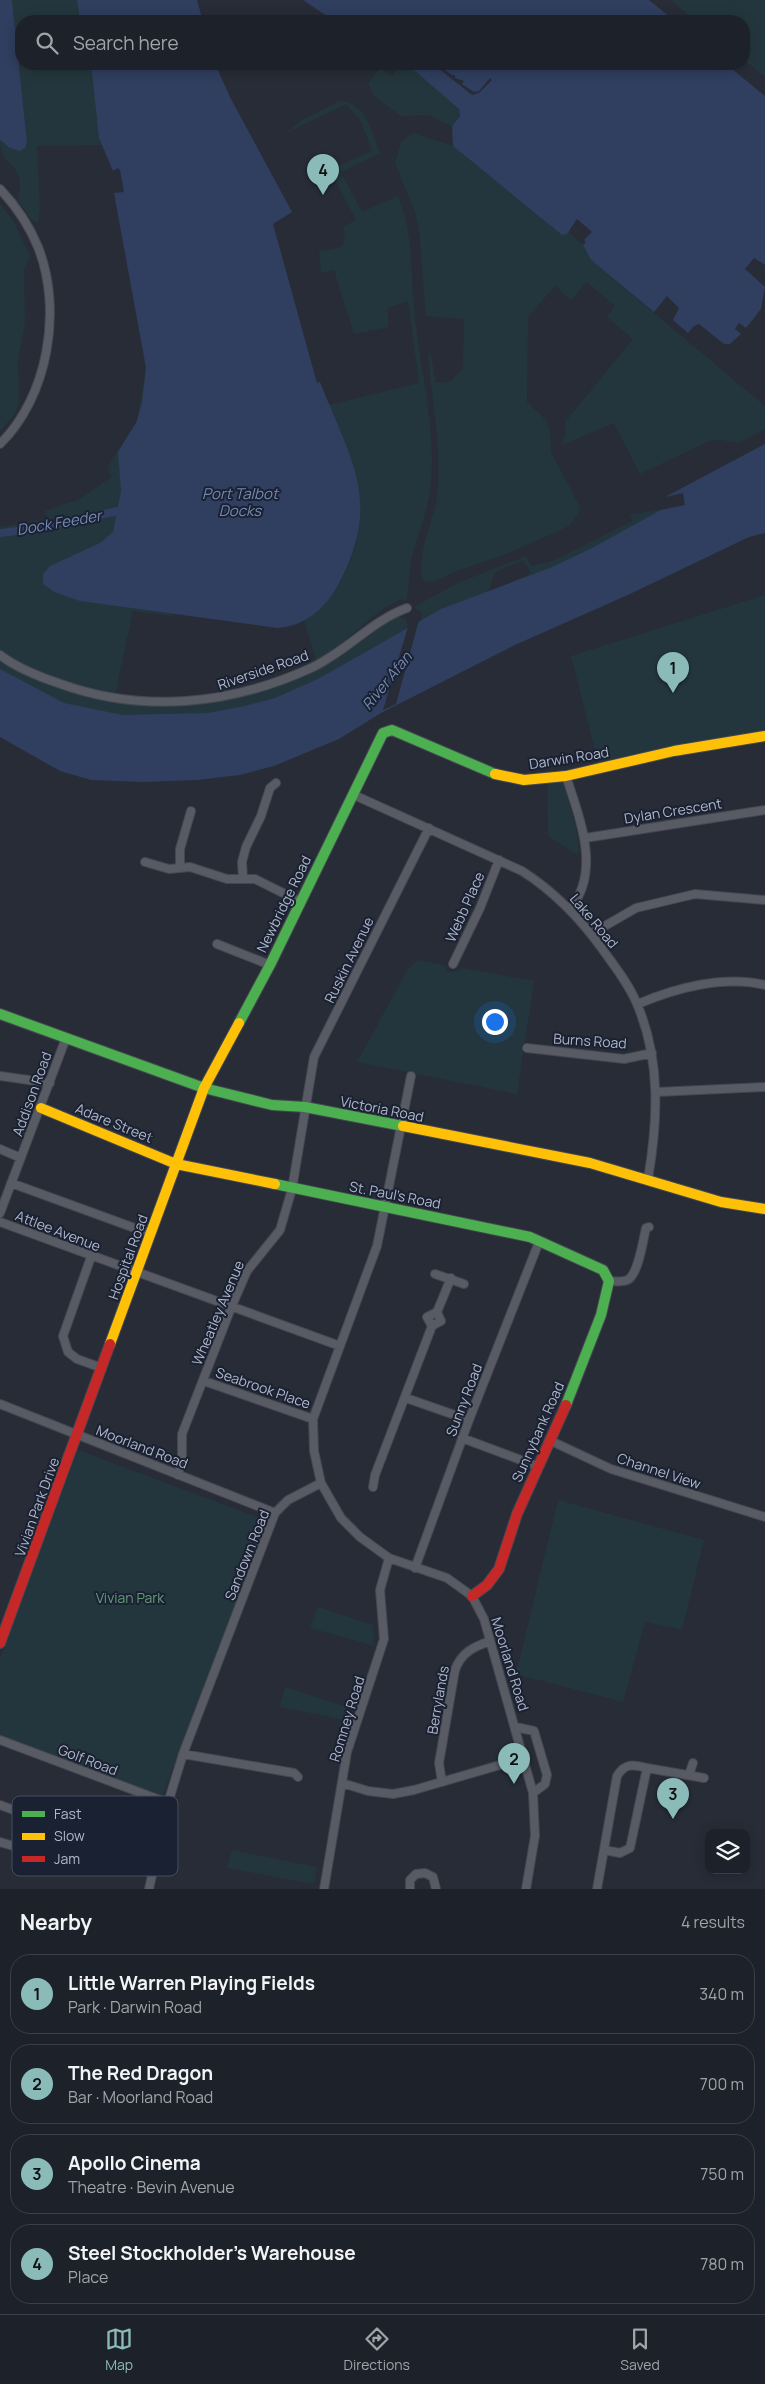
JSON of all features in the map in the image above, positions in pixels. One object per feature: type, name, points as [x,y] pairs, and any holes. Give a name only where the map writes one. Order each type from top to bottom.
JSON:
[{"type":"street","points":[[0,189],[22,217],[38,248],[46,284],[49,319],[47,347],[37,387],[25,414],[0,444]]},
{"type":"street","name":"Riverside Road","points":[[0,655],[33,674],[72,688],[114,699],[147,703],[208,700],[242,693],[311,668],[385,618],[407,608]]},
{"type":"street","name":"Darwin Road","points":[[385,730],[395,731],[493,774],[524,780],[566,776],[674,751],[765,736]]},
{"type":"street","name":"Newbridge Road","points":[[204,1088],[270,965],[385,730]]},
{"type":"street","points":[[566,776],[584,838],[586,856],[579,898],[570,909]]},
{"type":"street","points":[[243,878],[242,862],[246,847],[273,786],[262,782]]},
{"type":"street","name":"Lake Road","points":[[354,795],[499,860],[546,886],[570,909],[591,934],[624,978],[638,1004],[652,1053],[657,1092],[656,1134],[648,1179]]},
{"type":"street","name":"Dylan Crescent","points":[[584,838],[765,810]]},
{"type":"street","points":[[180,867],[180,848],[191,822],[191,811]]},
{"type":"street","name":"Ruskin Avenue","points":[[304,1107],[314,1057],[429,828]]},
{"type":"street","name":"Webb Place","points":[[453,964],[480,908],[499,860]]},
{"type":"street","points":[[145,862],[170,869],[190,867],[227,879],[255,879],[301,902]]},
{"type":"street","points":[[152,875],[156,866]]},
{"type":"street","points":[[591,934],[636,908],[695,894],[765,900]]},
{"type":"street","points":[[217,944],[225,951],[270,965]]},
{"type":"street","points":[[638,1004],[664,992],[721,982],[765,984]]},
{"type":"street","name":"Victoria Road","points":[[0,1014],[204,1088],[272,1105],[304,1107],[590,1163],[721,1202],[765,1209]]},
{"type":"street","name":"Addison Road","points":[[0,1213],[66,1038]]},
{"type":"street","name":"Burns Road","points":[[527,1048],[624,1059],[652,1053]]},
{"type":"street","points":[[0,1076],[50,1082]]},
{"type":"street","points":[[321,1483],[314,1451],[314,1419],[375,1255],[411,1076]]},
{"type":"street","points":[[657,1092],[765,1087]]},
{"type":"street","name":"Hospital Road","points":[[78,1436],[204,1088]]},
{"type":"street","name":"Wheatley Avenue","points":[[178,1475],[182,1459],[182,1434],[231,1308],[247,1270],[254,1260],[276,1238],[280,1230],[292,1188],[304,1107]]},
{"type":"street","name":"Adare Street","points":[[41,1108],[176,1164]]},
{"type":"street","name":"Addison Road","points":[[0,1149],[21,1158]]},
{"type":"street","name":"St. Paul's Road","points":[[176,1164],[530,1237],[603,1270],[609,1281]]},
{"type":"street","points":[[11,1183],[151,1234]]},
{"type":"street","name":"Attlee Avenue","points":[[0,1222],[91,1257],[340,1346]]},
{"type":"street","points":[[609,1281],[622,1282],[635,1271],[646,1228],[650,1227]]},
{"type":"street","name":"Sunny Road","points":[[415,1568],[462,1438],[539,1242]]},
{"type":"street","points":[[91,1257],[63,1336],[68,1352],[76,1359],[102,1368]]},
{"type":"street","points":[[435,1274],[464,1284]]},
{"type":"street","points":[[373,1488],[371,1473],[406,1398],[432,1326],[441,1321],[437,1312],[451,1278]]},
{"type":"street","name":"Sunnybank Road","points":[[472,1596],[487,1585],[499,1569],[517,1514],[565,1407],[601,1315],[609,1281]]},
{"type":"street","name":"Seabrook Place","points":[[204,1381],[314,1419]]},
{"type":"street","points":[[406,1398],[469,1420]]},
{"type":"street","name":"Moorland Road","points":[[0,1404],[275,1513]]},
{"type":"street","name":"Vivian Park Drive","points":[[0,1643],[78,1436]]},
{"type":"street","points":[[462,1438],[537,1466]]},
{"type":"street","name":"Channel View","points":[[549,1440],[611,1469],[765,1517]]},
{"type":"street","name":"Moorland Road","points":[[321,1483],[341,1518],[360,1537],[389,1558],[446,1578],[472,1596],[484,1618],[533,1793],[535,1836],[526,1889]]},
{"type":"street","name":"Sandown Road","points":[[170,1796],[183,1754],[275,1513],[288,1500],[321,1483]]},
{"type":"street","name":"Romney Road","points":[[324,1889],[347,1752],[384,1639],[380,1590],[389,1558]]},
{"type":"street","name":"Berrylands","points":[[442,1782],[439,1764],[458,1660],[466,1651],[490,1641]]},
{"type":"street","name":"Moorland Road","points":[[516,1727],[534,1731],[547,1775],[545,1784],[533,1793]]},
{"type":"street","name":"Golf Road","points":[[0,1740],[149,1796]]},
{"type":"street","points":[[183,1754],[294,1773],[298,1777]]},
{"type":"street","points":[[342,1783],[368,1791],[393,1794],[414,1790],[524,1758]]},
{"type":"street","points":[[689,1775],[692,1763]]},
{"type":"street","points":[[597,1889],[616,1776],[629,1765],[704,1778]]},
{"type":"street","points":[[604,1850],[620,1853],[630,1848],[647,1768]]},
{"type":"street","points":[[0,1806],[12,1810]]},
{"type":"street","points":[[0,1842],[12,1846]]},
{"type":"street","points":[[410,1889],[410,1880],[416,1874],[425,1873],[433,1878],[436,1889]]},
{"type":"street","name":"Sandown Road","points":[[149,1889],[152,1876]]},
{"type":"green space","points":[[12,0],[77,0],[79,15],[15,15],[15,28]]},
{"type":"green space","points":[[670,0],[765,0],[765,77],[750,65],[750,15],[689,15]]},
{"type":"green space","points":[[19,70],[92,70],[101,145],[37,146],[40,209],[38,223],[31,219],[18,201],[19,177],[17,171],[2,153],[0,140],[3,143],[25,148],[27,142]]},
{"type":"green space","points":[[378,70],[383,70],[392,76],[397,70],[414,70],[458,107],[460,115],[452,126],[428,115],[401,116],[374,96],[368,83]]},
{"type":"green space","points":[[340,101],[349,103],[362,113],[371,128],[380,153],[341,172],[362,212],[398,196],[407,225],[416,329],[429,417],[432,461],[428,500],[411,558],[406,601],[402,599],[379,612],[338,646],[316,660],[304,620],[317,611],[336,590],[353,553],[359,531],[360,510],[353,469],[329,405],[419,383],[408,301],[388,308],[388,327],[354,334],[334,270],[321,273],[319,252],[343,245],[343,227],[356,220],[330,170],[372,151],[361,121],[346,104],[286,133],[302,120]]},
{"type":"green space","points":[[413,133],[453,146],[560,233],[565,235],[569,232],[583,245],[591,260],[765,406],[765,429],[739,443],[720,440],[709,441],[640,474],[614,423],[562,445],[566,431],[565,422],[633,339],[607,317],[615,306],[587,282],[571,300],[555,286],[528,317],[527,402],[547,421],[550,431],[551,452],[579,505],[580,512],[569,526],[509,553],[454,572],[433,582],[424,581],[421,574],[422,554],[436,503],[439,466],[428,355],[431,355],[436,383],[451,381],[463,368],[464,319],[426,316],[419,229],[415,212],[395,163],[401,142]]},
{"type":"green space","points":[[0,203],[14,222],[30,256],[24,271],[25,323],[18,361],[19,403],[14,415],[0,431]]},
{"type":"green space","points":[[146,368],[179,615],[173,614],[172,616],[133,611],[114,699],[208,700],[311,668],[395,616],[406,619],[408,629],[421,621],[422,613],[414,607],[458,583],[526,556],[531,566],[553,561],[633,521],[630,515],[685,505],[683,493],[665,497],[765,444],[765,493],[365,698],[91,736],[15,678],[0,669],[0,527],[48,519],[45,511],[80,499],[111,477],[108,466],[137,421]],"holes":[[[523,560],[531,573],[488,593],[494,573]]]},
{"type":"green space","points":[[765,595],[765,730],[598,762],[571,656]]},
{"type":"green space","points":[[559,781],[564,785],[576,828],[579,852],[576,854],[548,836],[547,783]]},
{"type":"green space","points":[[418,960],[444,965],[448,972],[456,972],[462,968],[534,981],[517,1094],[357,1062],[408,969]]},
{"type":"green space","name":"Vivian Park","points":[[78,1450],[267,1521],[162,1796],[153,1796],[0,1736],[0,1659]]},
{"type":"green space","points":[[558,1500],[704,1540],[682,1630],[645,1622],[623,1702],[516,1674]]},
{"type":"green space","points":[[318,1607],[373,1625],[373,1641],[375,1646],[310,1628]]},
{"type":"green space","points":[[285,1687],[349,1708],[346,1720],[280,1707]]},
{"type":"green space","points":[[232,1850],[317,1867],[314,1884],[227,1868]]},
{"type":"water","points":[[0,0],[12,0],[15,28],[15,70],[19,70],[27,142],[25,148],[20,151],[10,148],[0,140]]},
{"type":"water","points":[[77,0],[197,0],[201,15],[79,15]]},
{"type":"water","points":[[303,0],[649,0],[668,15],[327,15]]},
{"type":"water","name":"Port Talbot Docks","points":[[92,70],[218,70],[231,99],[292,212],[273,224],[317,383],[320,382],[352,460],[358,483],[360,507],[358,531],[351,557],[337,587],[320,609],[296,624],[277,628],[80,601],[54,592],[43,584],[43,574],[50,566],[100,543],[113,532],[121,491],[118,452],[137,421],[142,402],[146,368],[114,193],[124,192],[120,170],[118,168],[113,171],[99,138]]},
{"type":"water","points":[[414,70],[733,70],[765,96],[765,265],[754,258],[745,269],[765,287],[761,309],[746,328],[739,323],[735,329],[741,334],[730,344],[724,344],[699,324],[694,326],[688,333],[673,320],[679,308],[667,296],[654,312],[591,260],[583,245],[586,242],[584,240],[592,232],[577,219],[567,234],[562,235],[453,146],[452,126],[460,116],[459,109]]},
{"type":"water","name":"River Afan","points":[[765,444],[765,533],[749,537],[630,594],[515,645],[381,713],[339,739],[274,766],[240,775],[198,780],[143,782],[91,780],[60,771],[0,737],[0,669],[64,703],[123,715],[208,713],[275,698],[318,679],[441,609],[552,567],[592,548],[661,510],[685,505],[683,493],[665,497]]},
{"type":"pier","points":[[441,70],[445,70],[455,75],[455,78],[464,81],[462,84],[474,92],[479,91],[490,78],[492,80],[479,93],[472,95]]},
{"type":"pier","points":[[419,620],[396,704],[383,710],[408,627]]},
{"type":"waterway","name":"Dock Feeder","points":[[0,533],[34,529],[118,511]]},
{"type":"traffic: fast","points":[[239,1023],[270,965],[383,733],[392,730],[495,774]]},
{"type":"traffic: fast","points":[[0,1014],[204,1088],[272,1105],[305,1107],[403,1126]]},
{"type":"traffic: fast","points":[[275,1184],[530,1237],[603,1270],[609,1281],[601,1315],[566,1405]]},
{"type":"traffic: slow","points":[[495,774],[524,780],[566,776],[674,751],[765,736]]},
{"type":"traffic: slow","points":[[110,1344],[204,1088],[239,1023]]},
{"type":"traffic: slow","points":[[41,1108],[176,1164],[275,1184]]},
{"type":"traffic: slow","points":[[403,1126],[590,1163],[721,1202],[765,1209]]},
{"type":"traffic: jam","points":[[0,1643],[110,1344]]},
{"type":"traffic: jam","points":[[472,1596],[487,1585],[499,1569],[517,1514],[566,1405]]},
{"type":"place","name":"Steel Stockholder's Warehouse","points":[[323,195]]},
{"type":"place","name":"Little Warren Playing Fields","points":[[673,693]]},
{"type":"place","name":"The Red Dragon","points":[[514,1784]]},
{"type":"place","name":"Apollo Cinema","points":[[673,1819]]}]
